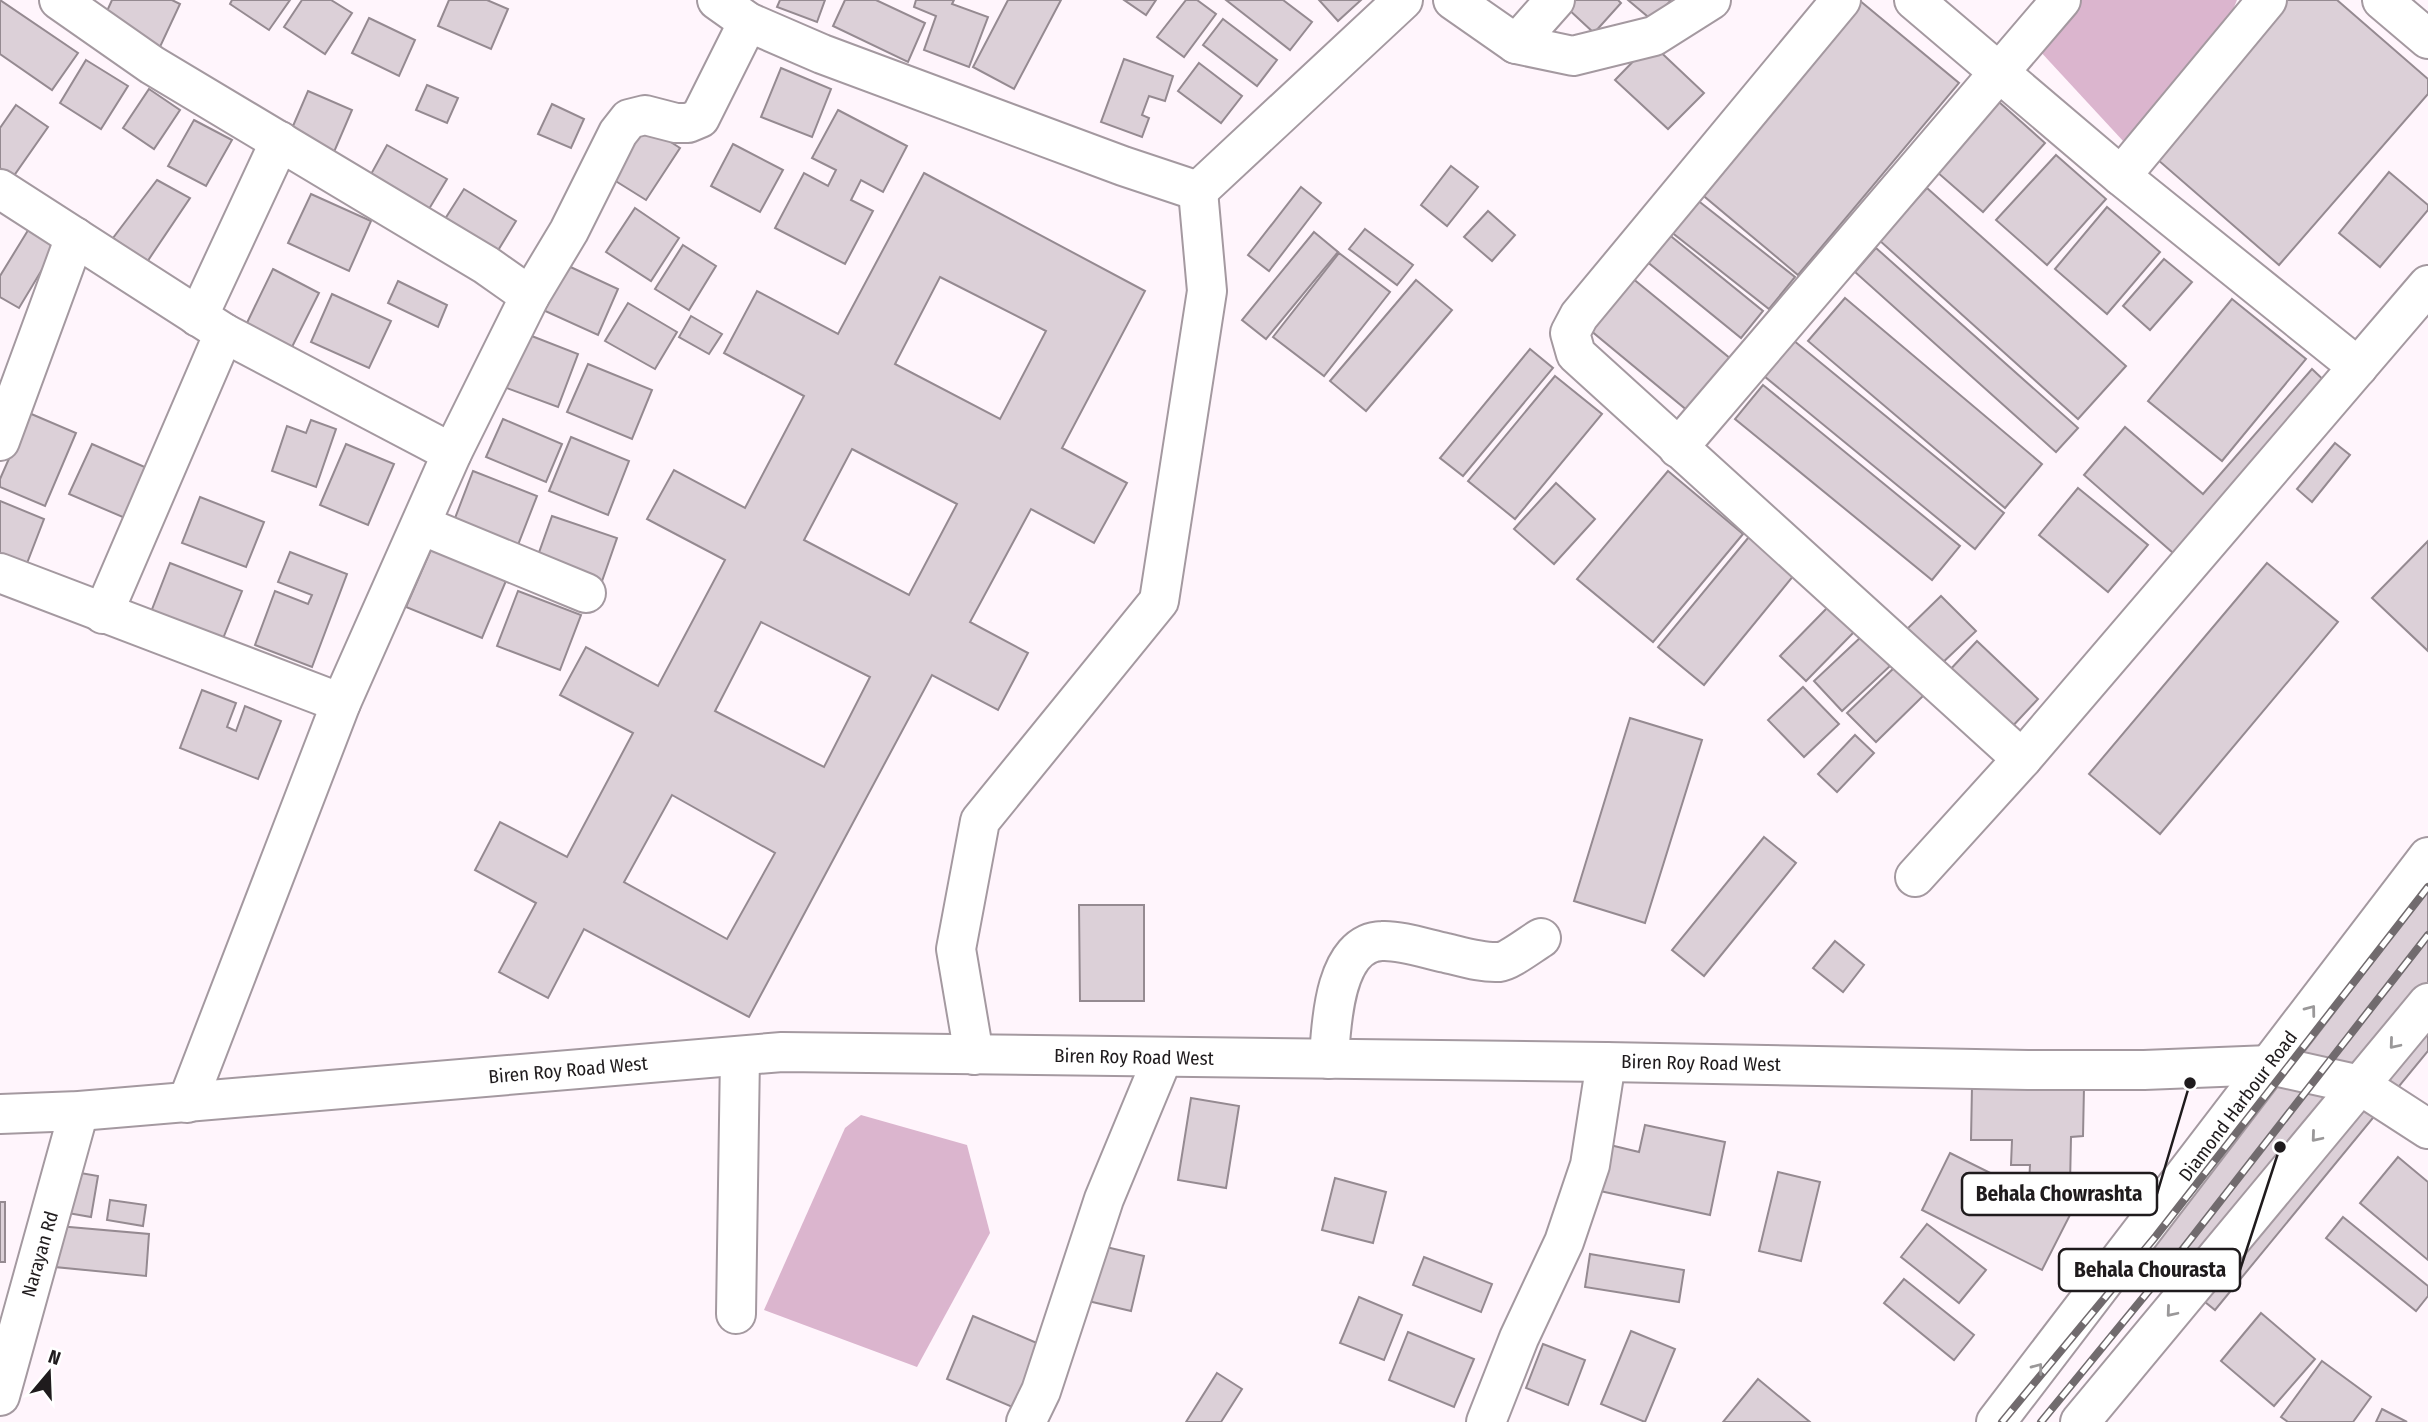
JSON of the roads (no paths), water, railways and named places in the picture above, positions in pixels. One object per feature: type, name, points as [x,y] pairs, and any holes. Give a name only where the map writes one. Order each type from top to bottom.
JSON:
[{"type":"main road","points":[[59,0],[152,65],[486,265],[530,296]]},
{"type":"main road","points":[[717,0],[748,22],[822,54],[1123,166],[1199,191]]},
{"type":"main road","points":[[1199,191],[1403,0]]},
{"type":"main road","points":[[1453,0],[1516,44],[1573,56],[1654,36],[1711,0]]},
{"type":"main road","points":[[1516,44],[1555,0]]},
{"type":"main road","points":[[1840,0],[1579,316],[1570,333],[1576,354],[2022,759]]},
{"type":"main road","points":[[1914,0],[2121,176],[2358,367]]},
{"type":"main road","points":[[1678,448],[2061,0]]},
{"type":"main road","points":[[2121,176],[2267,0]]},
{"type":"main road","points":[[2382,0],[2428,40]]},
{"type":"main road","points":[[187,1103],[341,703],[452,453],[530,296],[569,230],[618,133],[629,119],[645,115],[676,123],[688,123],[701,118],[748,22]]},
{"type":"main road","points":[[103,614],[281,141]]},
{"type":"main road","points":[[0,189],[211,325],[452,453]]},
{"type":"main road","points":[[974,1055],[956,949],[980,821],[1159,601],[1207,290],[1199,191]]},
{"type":"main road","points":[[0,442],[75,237]]},
{"type":"main road","points":[[1915,877],[2022,759],[2428,285]]},
{"type":"main road","points":[[421,525],[586,593]]},
{"type":"main road","points":[[0,573],[341,703]]},
{"type":"main road","name":"Diamond Harbour Road","points":[[1996,1422],[2428,857]]},
{"type":"main road","points":[[1329,1059],[1331,1015],[1339,984],[1351,958],[1366,945],[1381,941],[1502,962],[1541,938]]},
{"type":"main road","points":[[2080,1422],[2428,1003]]},
{"type":"main road","name":"Biren Roy Road West","points":[[0,1114],[187,1103],[782,1052],[2028,1070],[2144,1070],[2270,1065],[2360,1085]]},
{"type":"main road","points":[[736,1314],[740,1056]]},
{"type":"main road","points":[[1027,1422],[1041,1391],[1104,1199],[1163,1057]]},
{"type":"main road","points":[[1486,1422],[1519,1338],[1564,1242],[1590,1165],[1606,1062]]},
{"type":"main road","points":[[2360,1085],[2428,1129]]},
{"type":"main road","name":"Narayan Rd","points":[[0,1396],[79,1111]]},
{"type":"railway","points":[[2002,1422],[2156,1236],[2428,887]]},
{"type":"railway","points":[[2041,1422],[2179,1254],[2428,935]]},
{"type":"place","name":"Behala Chowrashta","points":[[2190,1083]]},
{"type":"place","name":"Behala Chourasta","points":[[2280,1147]]}]
